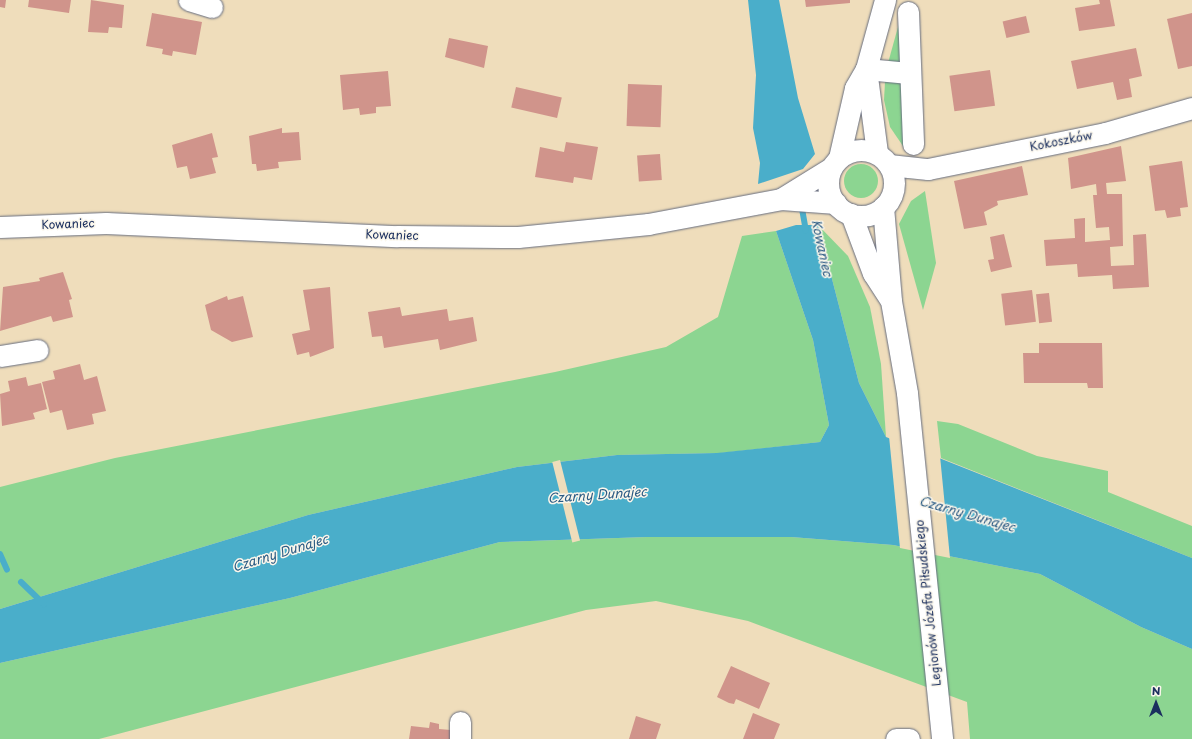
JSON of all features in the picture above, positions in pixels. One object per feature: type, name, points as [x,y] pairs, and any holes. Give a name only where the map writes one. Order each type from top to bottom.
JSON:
[{"type":"street","points":[[189,0],[212,7]]},
{"type":"street","points":[[866,69],[883,159],[894,179],[888,200],[868,215],[843,209],[829,186],[854,88],[866,69],[885,0]]},
{"type":"street","points":[[908,12],[909,73],[913,144]]},
{"type":"street","points":[[866,69],[909,73]]},
{"type":"street","name":"Kokoszków","points":[[883,159],[928,169],[1105,133],[1192,108]]},
{"type":"street","points":[[835,163],[860,150],[883,159]]},
{"type":"street","name":"Kowaniec","points":[[781,199],[835,163]]},
{"type":"street","name":"Kokoszków","points":[[888,200],[928,169]]},
{"type":"street","name":"Kowaniec","points":[[0,227],[112,223],[404,236],[518,237],[621,227],[781,199],[843,209]]},
{"type":"street","name":"Legionów Józefa Piłsudskiego","points":[[888,200],[891,301],[907,393],[942,739]]},
{"type":"street","name":"Legionów Józefa Piłsudskiego","points":[[843,209],[872,273],[891,301]]},
{"type":"street","points":[[0,356],[38,350]]},
{"type":"green space","points":[[903,9],[903,66],[888,63]]},
{"type":"green space","points":[[903,78],[905,149],[890,127],[884,100],[885,82]]},
{"type":"green space","points":[[858,164],[864,164],[868,165],[875,171],[878,181],[877,188],[871,195],[864,198],[858,198],[854,197],[847,191],[844,184],[844,178],[845,174],[851,167]]},
{"type":"green space","points":[[925,191],[936,263],[923,310],[899,224],[911,201]]},
{"type":"green space","points":[[818,225],[848,256],[870,307],[881,364],[886,437],[859,383]]},
{"type":"green space","points":[[776,231],[813,340],[829,425],[820,442],[721,453],[617,455],[517,467],[308,515],[0,609],[0,487],[115,458],[555,372],[666,347],[718,317],[742,236]]},
{"type":"green space","points":[[937,421],[958,424],[1037,456],[1108,471],[1108,492],[1192,526],[1192,558],[941,458]]},
{"type":"green space","points":[[647,537],[791,537],[893,545],[1040,574],[1141,627],[1192,649],[1192,739],[970,739],[967,702],[748,621],[656,601],[586,610],[99,739],[0,739],[0,663],[290,598],[500,542]]},
{"type":"water","points":[[748,0],[779,0],[798,98],[815,154],[803,169],[758,184],[760,163],[753,128],[756,75]]},
{"type":"water","name":"Czarny Dunajec","points":[[796,225],[818,225],[859,383],[886,437],[1192,558],[1192,649],[1141,627],[1040,574],[893,545],[791,537],[647,537],[500,542],[290,598],[0,663],[0,609],[308,515],[517,467],[617,455],[717,453],[820,442],[829,425],[813,340],[776,231]]},
{"type":"pier","points":[[889,436],[940,456],[950,558],[900,548]]},
{"type":"pier","points":[[560,460],[580,541],[572,542],[552,462]]},
{"type":"building","points":[[0,0],[6,0],[5,8],[0,7]]},
{"type":"building","points":[[29,0],[71,0],[69,13],[28,7]]},
{"type":"building","points":[[91,0],[124,5],[122,28],[109,27],[108,33],[88,32]]},
{"type":"building","points":[[805,0],[850,0],[850,3],[806,7]]},
{"type":"building","points":[[1099,0],[1110,0],[1115,26],[1079,31],[1075,8],[1100,4]]},
{"type":"building","points":[[152,13],[202,22],[196,55],[173,51],[172,56],[162,54],[163,49],[146,46]]},
{"type":"building","points":[[1192,13],[1192,66],[1178,69],[1167,19]]},
{"type":"building","points":[[1026,16],[1030,33],[1006,38],[1003,21]]},
{"type":"building","points":[[449,38],[488,46],[484,68],[445,57]]},
{"type":"building","points":[[1136,48],[1142,76],[1129,79],[1132,97],[1117,100],[1113,82],[1077,89],[1071,61]]},
{"type":"building","points":[[990,70],[995,106],[954,111],[949,76]]},
{"type":"building","points":[[388,71],[391,106],[376,107],[376,113],[360,115],[359,108],[343,110],[340,75]]},
{"type":"building","points":[[628,84],[662,85],[661,127],[627,126]]},
{"type":"building","points":[[516,87],[562,98],[557,118],[511,107]]},
{"type":"building","points":[[282,128],[282,133],[299,132],[301,160],[278,162],[279,168],[257,171],[256,164],[252,164],[249,136]]},
{"type":"building","points":[[212,133],[218,157],[212,158],[216,173],[190,179],[187,166],[177,168],[172,145]]},
{"type":"building","points":[[566,142],[598,147],[592,180],[574,177],[573,183],[535,177],[540,147],[564,152]]},
{"type":"building","points":[[1121,146],[1126,181],[1106,183],[1107,194],[1122,194],[1123,246],[1110,247],[1111,266],[1134,265],[1133,235],[1146,234],[1149,287],[1113,289],[1112,275],[1078,277],[1077,264],[1046,266],[1044,240],[1075,238],[1074,219],[1085,218],[1085,242],[1110,240],[1109,227],[1096,228],[1093,195],[1097,195],[1096,184],[1071,189],[1068,158]]},
{"type":"building","points":[[660,154],[662,180],[639,182],[637,156]]},
{"type":"building","points":[[1182,161],[1188,207],[1180,208],[1181,216],[1167,218],[1165,210],[1155,211],[1149,166]]},
{"type":"building","points":[[1022,166],[1028,195],[997,201],[998,205],[984,212],[987,225],[964,229],[954,181]]},
{"type":"building","points":[[1004,234],[1012,267],[991,272],[988,260],[994,259],[990,237]]},
{"type":"building","points":[[63,272],[72,299],[69,300],[73,317],[53,322],[51,316],[0,331],[3,287],[40,281],[39,278]]},
{"type":"building","points":[[330,287],[334,348],[310,357],[309,352],[297,355],[292,334],[310,330],[303,290]]},
{"type":"building","points":[[1032,290],[1036,322],[1005,326],[1001,294]]},
{"type":"building","points":[[1049,293],[1052,322],[1039,323],[1036,294]]},
{"type":"building","points":[[227,296],[228,300],[243,296],[253,337],[232,342],[211,330],[205,305]]},
{"type":"building","points":[[400,307],[402,316],[447,309],[449,321],[473,317],[477,341],[440,350],[438,339],[384,348],[382,336],[372,337],[368,312]]},
{"type":"building","points":[[1039,343],[1102,343],[1103,388],[1088,388],[1087,383],[1024,383],[1023,353],[1039,353]]},
{"type":"building","points":[[80,364],[84,380],[97,376],[106,411],[92,414],[94,424],[67,430],[62,410],[50,413],[42,382],[55,379],[53,371]]},
{"type":"building","points":[[26,377],[28,386],[41,383],[47,409],[33,413],[35,419],[2,426],[0,394],[10,391],[8,381]]},
{"type":"building","points":[[731,666],[770,683],[759,709],[736,699],[734,704],[717,697]]},
{"type":"building","points":[[753,713],[780,724],[774,739],[743,739]]},
{"type":"building","points":[[636,716],[661,724],[656,739],[629,739]]},
{"type":"building","points":[[430,722],[439,724],[439,729],[451,730],[450,739],[409,739],[411,726],[429,728]]},
{"type":"waterway","name":"Kowaniec","points":[[801,203],[806,231]]},
{"type":"waterway","points":[[0,554],[7,570]]},
{"type":"waterway","points":[[21,582],[44,604]]}]
